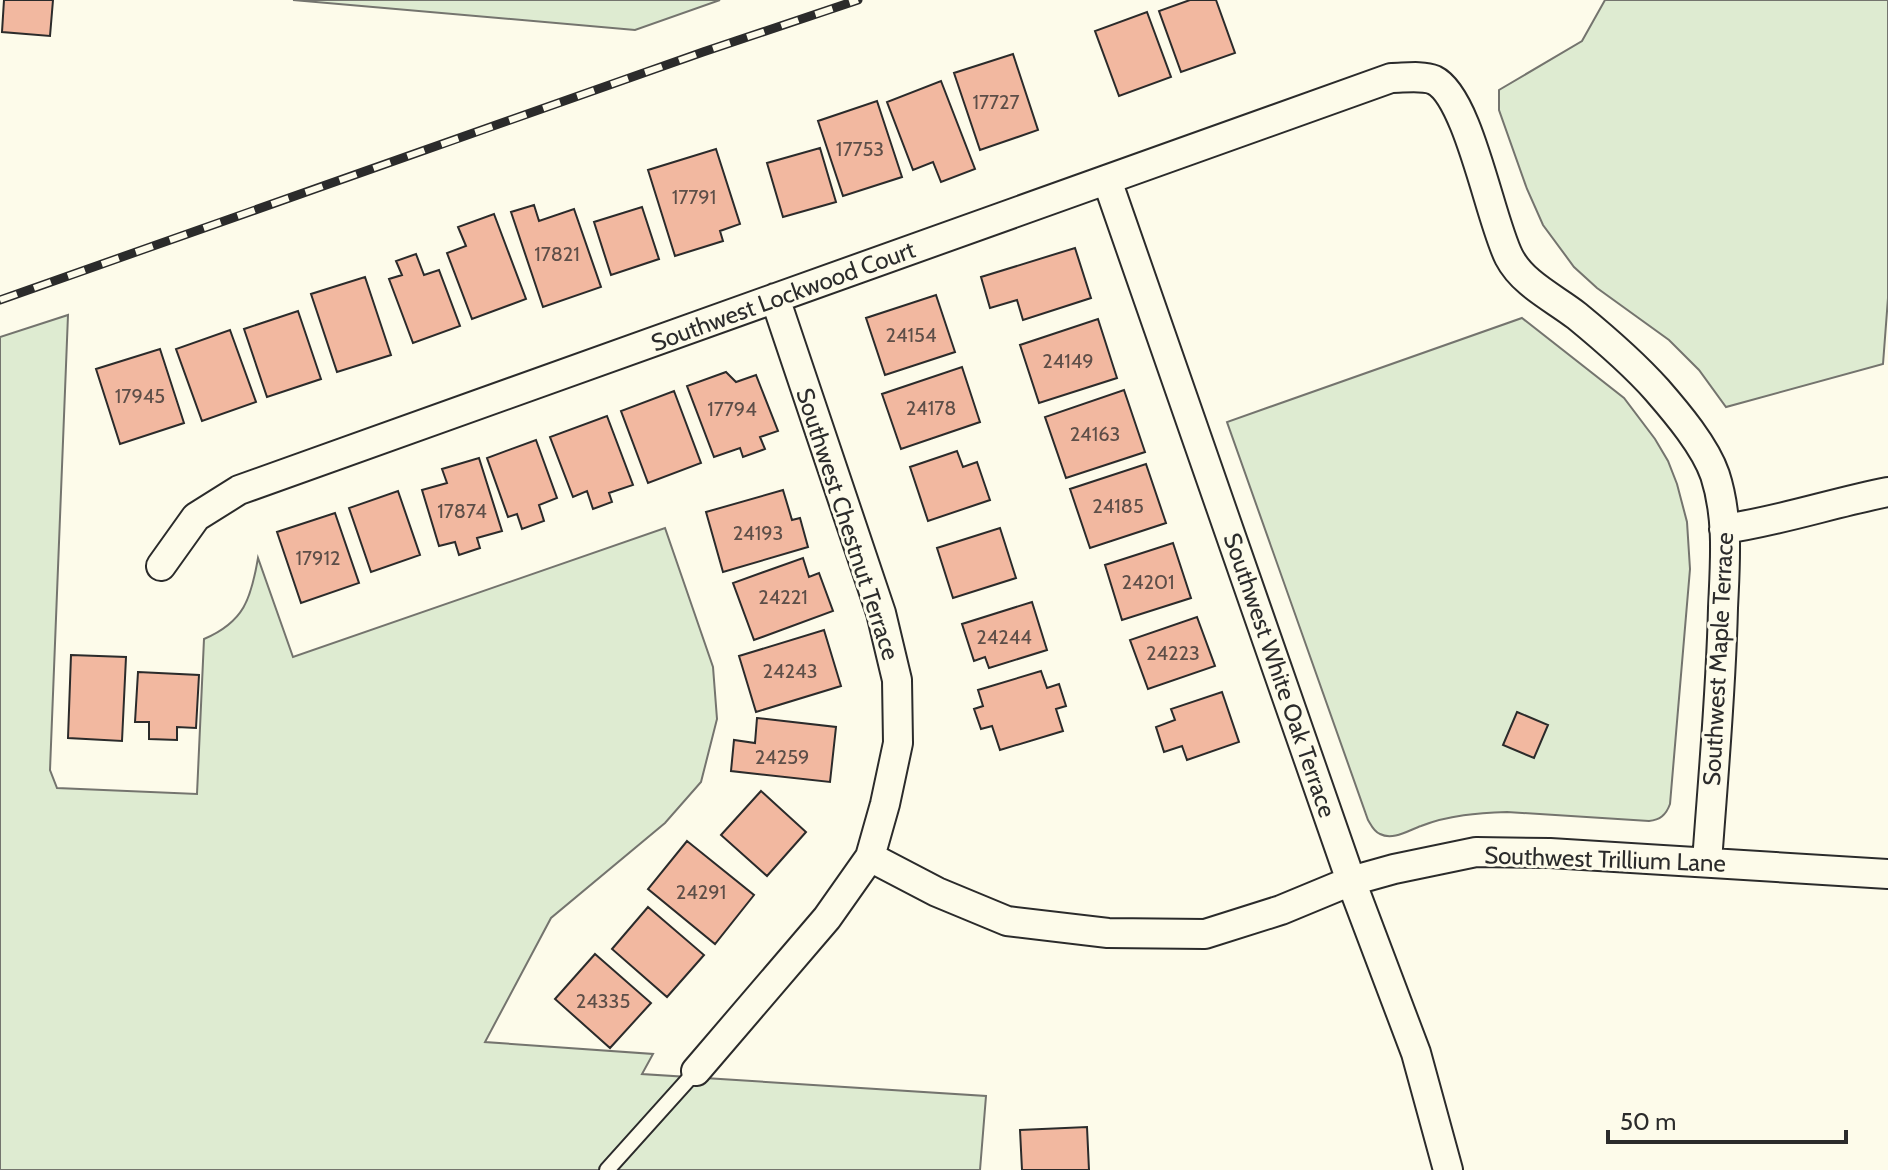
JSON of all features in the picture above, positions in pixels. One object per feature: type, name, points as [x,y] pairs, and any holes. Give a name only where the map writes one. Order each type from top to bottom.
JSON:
[{"type":"street","name":"Southwest Lockwood Court","points":[[161,566],[196,517],[239,490],[1391,78],[1434,80]]},
{"type":"street","name":"Southwest Maple Terrace","points":[[1434,80],[1450,95],[1462,121],[1509,258],[1528,280],[1619,352],[1657,389],[1690,430],[1714,472],[1724,511],[1725,553],[1721,672],[1707,862]]},
{"type":"street","name":"Southwest White Oak Terrace","points":[[1107,180],[1351,881],[1416,1053],[1448,1170]]},
{"type":"street","name":"Southwest Chestnut Terrace","points":[[696,1071],[827,918],[870,857],[898,743],[897,680],[881,613],[775,298]]},
{"type":"street","points":[[1724,529],[1765,523],[1888,492]]},
{"type":"street","name":"Southwest Trillium Lane","points":[[870,857],[937,892],[1007,921],[1108,933],[1205,934],[1281,910],[1351,881],[1476,852],[1550,853],[1888,874]]},
{"type":"lane","points":[[607,1170],[696,1071]]},
{"type":"green space","points":[[293,0],[720,0],[635,30]]},
{"type":"green space","points":[[1605,0],[1888,0],[1888,298],[1883,364],[1726,407],[1699,370],[1669,340],[1597,288],[1574,267],[1543,225],[1527,189],[1499,110],[1499,90],[1582,41]]},
{"type":"green space","points":[[68,315],[50,770],[57,788],[197,794],[204,639],[228,625],[243,608],[258,558],[293,657],[665,528],[713,667],[717,719],[701,782],[665,823],[551,918],[485,1042],[653,1054],[642,1074],[986,1096],[980,1170],[0,1170],[0,337]]},
{"type":"green space","points":[[1522,318],[1624,398],[1655,439],[1677,484],[1687,522],[1690,569],[1670,804],[1662,816],[1649,821],[1496,812],[1453,817],[1385,836],[1376,832],[1368,820],[1227,422]]},
{"type":"building","points":[[4,0],[53,0],[50,36],[2,32]]},
{"type":"building","points":[[1190,0],[1216,0],[1235,53],[1181,72],[1159,11]]},
{"type":"building","points":[[1147,12],[1171,77],[1119,96],[1095,31]]},
{"type":"building","points":[[1013,54],[1038,130],[980,150],[954,73]]},
{"type":"building","points":[[941,81],[975,169],[941,182],[933,162],[913,170],[887,102]]},
{"type":"building","points":[[877,101],[902,177],[843,196],[818,121]]},
{"type":"building","points":[[820,148],[836,202],[783,217],[767,163]]},
{"type":"building","points":[[716,149],[740,224],[720,231],[723,241],[675,256],[648,170]]},
{"type":"building","points":[[534,205],[539,221],[574,209],[601,287],[543,307],[511,212]]},
{"type":"building","points":[[642,207],[659,259],[611,275],[594,222]]},
{"type":"building","points":[[494,214],[526,299],[472,319],[447,253],[466,246],[458,227]]},
{"type":"building","points":[[1075,248],[1091,298],[1023,320],[1017,300],[990,308],[981,277]]},
{"type":"building","points":[[416,254],[424,275],[439,270],[460,326],[413,343],[389,279],[402,275],[396,261]]},
{"type":"building","points":[[365,277],[391,355],[337,372],[311,294]]},
{"type":"building","points":[[936,295],[955,352],[885,375],[866,318]]},
{"type":"building","points":[[298,311],[321,379],[267,397],[244,329]]},
{"type":"building","points":[[1098,319],[1117,378],[1039,403],[1020,345]]},
{"type":"building","points":[[230,330],[256,402],[202,421],[176,349]]},
{"type":"building","points":[[160,349],[184,423],[120,444],[96,369]]},
{"type":"building","points":[[962,367],[980,422],[901,449],[882,394]]},
{"type":"building","points":[[726,372],[736,382],[756,375],[778,431],[760,437],[765,449],[743,457],[740,448],[714,457],[687,386]]},
{"type":"building","points":[[1124,390],[1145,452],[1066,478],[1045,417]]},
{"type":"building","points":[[674,391],[701,463],[648,483],[621,411]]},
{"type":"building","points":[[607,416],[633,485],[609,493],[612,502],[593,509],[587,491],[573,497],[550,437]]},
{"type":"building","points":[[536,440],[557,498],[539,505],[544,521],[522,529],[517,514],[508,517],[487,458]]},
{"type":"building","points":[[957,451],[963,467],[977,462],[990,500],[928,521],[910,467]]},
{"type":"building","points":[[479,458],[502,531],[477,538],[480,548],[459,555],[455,542],[439,546],[422,490],[447,483],[442,469]]},
{"type":"building","points":[[1146,464],[1166,523],[1090,548],[1070,489]]},
{"type":"building","points":[[783,490],[792,520],[800,518],[808,547],[723,572],[706,512]]},
{"type":"building","points":[[398,491],[420,555],[371,572],[349,508]]},
{"type":"building","points":[[335,513],[359,583],[301,603],[277,532]]},
{"type":"building","points":[[1000,528],[1016,578],[953,598],[937,548]]},
{"type":"building","points":[[1173,543],[1191,598],[1122,620],[1105,565]]},
{"type":"building","points":[[803,558],[809,577],[819,573],[833,611],[754,640],[733,583]]},
{"type":"building","points":[[1032,602],[1047,650],[989,668],[985,657],[974,661],[962,624]]},
{"type":"building","points":[[1197,617],[1215,666],[1148,689],[1130,640]]},
{"type":"building","points":[[824,630],[841,686],[756,712],[739,656]]},
{"type":"building","points":[[71,655],[126,657],[122,741],[68,738]]},
{"type":"building","points":[[1041,671],[1047,688],[1059,684],[1066,706],[1056,709],[1063,731],[1000,750],[992,726],[981,729],[974,709],[983,706],[978,690]]},
{"type":"building","points":[[138,672],[199,675],[196,728],[177,727],[177,740],[149,739],[149,722],[135,722]]},
{"type":"building","points":[[1222,692],[1239,742],[1187,760],[1182,746],[1164,752],[1156,727],[1175,720],[1171,709]]},
{"type":"building","points":[[1517,712],[1548,725],[1534,758],[1503,745]]},
{"type":"building","points":[[757,718],[836,727],[830,782],[731,771],[734,740],[755,743]]},
{"type":"building","points":[[761,791],[806,832],[767,876],[721,835]]},
{"type":"building","points":[[687,841],[754,895],[715,944],[648,889]]},
{"type":"building","points":[[648,907],[704,955],[667,997],[612,949]]},
{"type":"building","points":[[595,954],[651,1003],[610,1048],[555,999]]},
{"type":"building","points":[[1087,1127],[1089,1170],[1022,1170],[1020,1130]]},
{"type":"railway","points":[[0,300],[858,0]]}]
